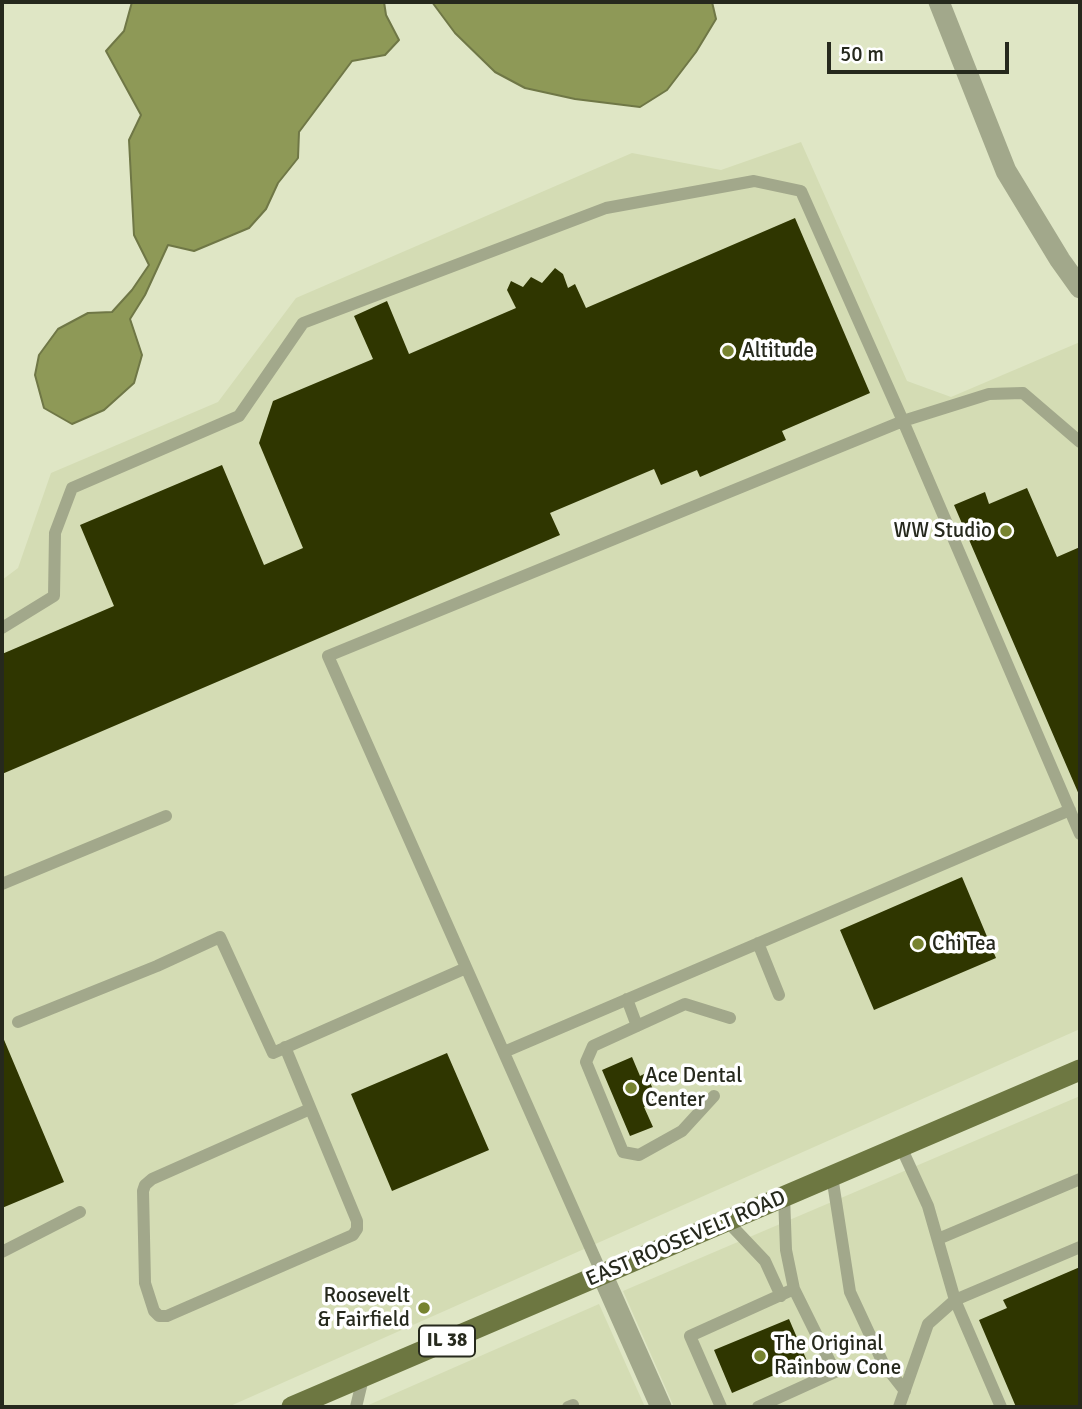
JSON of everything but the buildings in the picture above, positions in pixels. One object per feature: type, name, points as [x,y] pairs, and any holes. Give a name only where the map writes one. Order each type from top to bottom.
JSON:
[{"type":"main road","name":"EAST ROOSEVELT ROAD","points":[[292,1407],[1080,1070]]},
{"type":"street","points":[[939,2],[1006,171],[1080,288]]},
{"type":"street","points":[[602,1274],[661,1407]]},
{"type":"lane","points":[[2,628],[54,596],[55,533],[72,488],[239,416],[303,323],[606,208],[754,181],[801,191],[1080,834]]},
{"type":"lane","points":[[602,1274],[328,656],[903,421],[989,394],[1023,393],[1080,442]]},
{"type":"lane","points":[[504,1052],[1070,810]]},
{"type":"lane","points":[[2,884],[166,816]]},
{"type":"lane","points":[[18,1022],[157,966],[220,937],[273,1052],[466,968]]},
{"type":"lane","points":[[758,943],[779,995]]},
{"type":"lane","points":[[627,999],[638,1026]]},
{"type":"lane","points":[[714,1096],[682,1131],[639,1155],[623,1152],[586,1062],[593,1046],[685,1004],[730,1018]]},
{"type":"lane","points":[[285,1047],[357,1221],[357,1229],[353,1235],[167,1316],[159,1316],[154,1311],[145,1283],[145,1185],[152,1179],[310,1109]]},
{"type":"lane","points":[[901,1147],[928,1206],[955,1300],[1001,1407]]},
{"type":"lane","points":[[832,1176],[850,1292],[883,1363],[905,1391]]},
{"type":"lane","points":[[938,1239],[1080,1179]]},
{"type":"lane","points":[[758,1407],[835,1372],[794,1289],[786,1250],[785,1196]]},
{"type":"lane","points":[[2,1252],[80,1212]]},
{"type":"lane","points":[[727,1221],[765,1261],[781,1296]]},
{"type":"lane","points":[[899,1407],[928,1324],[955,1300],[1080,1247]]},
{"type":"lane","points":[[721,1407],[690,1336],[794,1289]]},
{"type":"lane","points":[[356,1407],[362,1378]]},
{"type":"shaded area","points":[[132,2],[384,2],[386,15],[399,40],[385,55],[352,61],[299,132],[298,158],[278,183],[266,209],[249,228],[194,251],[168,245],[145,295],[130,319],[142,355],[134,383],[104,410],[72,424],[44,408],[35,375],[39,355],[58,329],[88,313],[112,312],[132,290],[149,265],[134,235],[129,140],[141,115],[106,51],[124,31]]},
{"type":"shaded area","points":[[432,2],[712,2],[716,19],[696,52],[667,90],[640,107],[575,99],[525,88],[495,72],[455,33]]},
{"type":"shaded area","points":[[801,142],[907,381],[951,397],[1080,342],[1080,1029],[228,1407],[2,1407],[2,580],[18,568],[51,473],[218,402],[296,298],[632,153],[721,170]]},
{"type":"shaded area","points":[[1080,1096],[1080,1407],[674,1407],[623,1291]]},
{"type":"shaded area","points":[[599,1304],[645,1407],[364,1407]]},
{"type":"place","name":"Altitude","points":[[728,351]]},
{"type":"place","name":"WW Studio","points":[[1006,531]]},
{"type":"place","name":"Chi Tea","points":[[918,944]]},
{"type":"place","name":"Ace Dental Center","points":[[631,1088]]},
{"type":"place","name":"Roosevelt & Fairfield","points":[[424,1308]]},
{"type":"place","name":"The Original Rainbow Cone","points":[[760,1356]]}]
